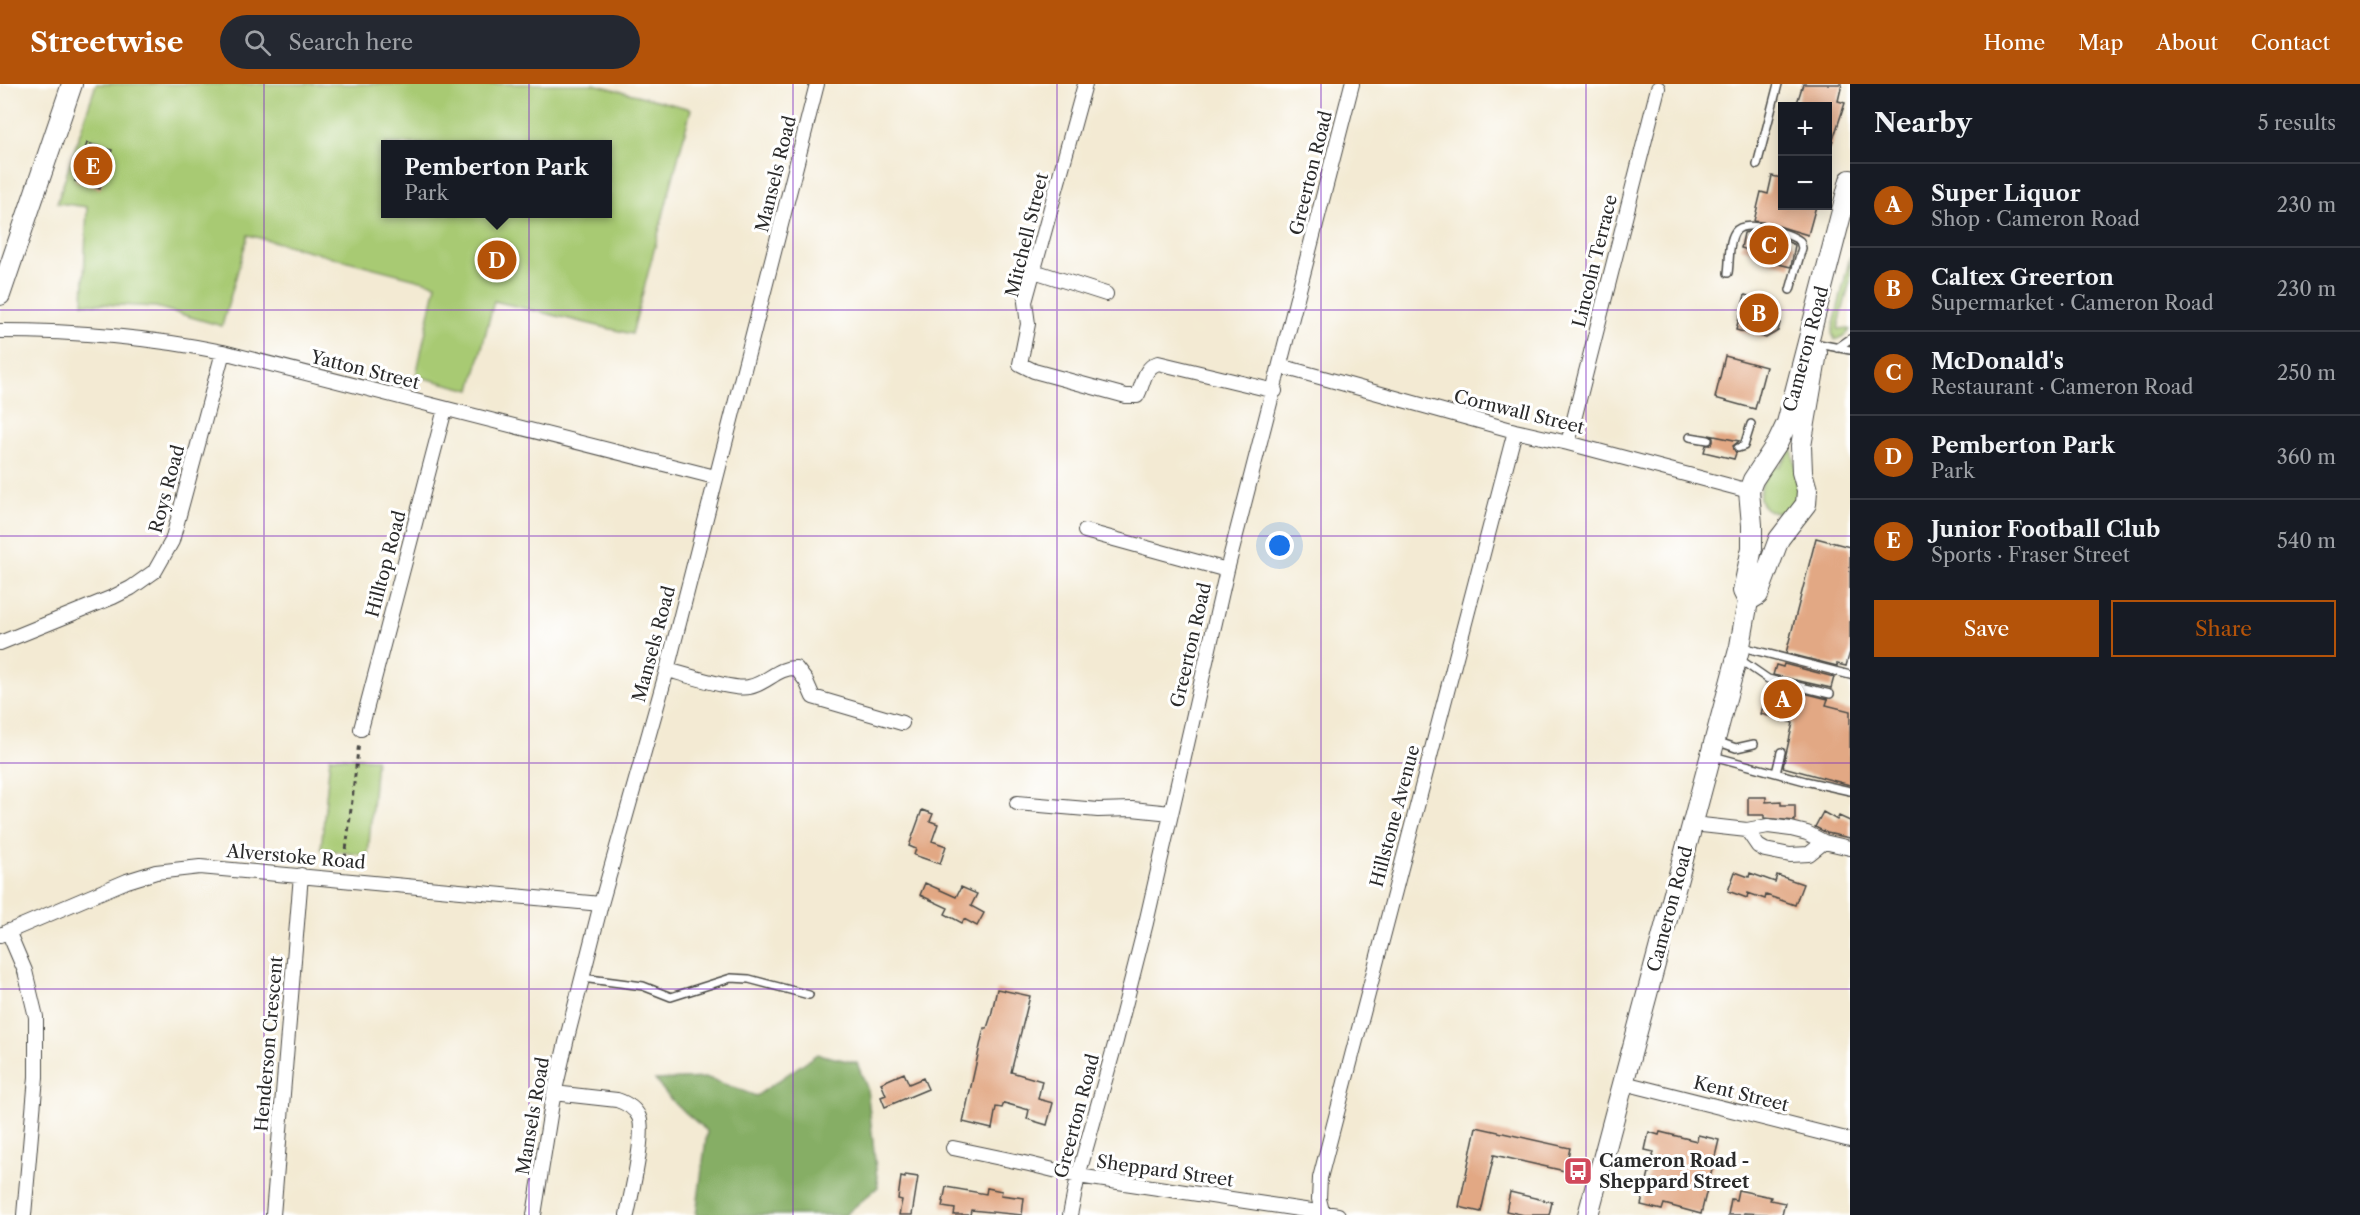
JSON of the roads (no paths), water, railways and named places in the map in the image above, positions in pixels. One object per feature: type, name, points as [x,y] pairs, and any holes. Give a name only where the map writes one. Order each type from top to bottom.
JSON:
[{"type":"main road","points":[[0,295],[72,84]]},
{"type":"main road","name":"Cameron Road","points":[[1588,1215],[1738,652],[1748,601],[1743,591],[1752,548],[1750,501],[1753,480],[1778,442],[1787,423],[1850,180]]},
{"type":"main road","name":"Cameron Road","points":[[1748,601],[1758,595],[1768,563],[1779,539],[1806,504],[1807,490],[1802,472],[1801,446],[1828,346],[1850,219]]},
{"type":"main road","points":[[1750,501],[1759,521],[1769,525],[1789,524]]},
{"type":"street","name":"Mansels Road","points":[[534,1215],[554,1093],[582,978],[667,670],[817,84]]},
{"type":"street","name":"Mitchell Street","points":[[1085,84],[1025,302],[1028,324],[1019,359],[1020,364],[1126,396],[1137,396],[1144,376],[1154,364],[1158,363],[1275,392]]},
{"type":"street","name":"Greerton Road","points":[[1070,1215],[1078,1176],[1116,1041],[1227,570],[1275,392],[1352,84]]},
{"type":"street","name":"Lincoln Terrace","points":[[1568,443],[1658,88]]},
{"type":"street","points":[[1034,272],[1106,294]]},
{"type":"street","name":"Yatton Street","points":[[0,331],[66,332],[143,338],[222,352],[715,477]]},
{"type":"street","name":"Roys Road","points":[[0,643],[113,597],[131,588],[155,571],[172,541],[222,352]]},
{"type":"street","name":"Cornwall Street","points":[[1280,366],[1515,431],[1568,443],[1750,501]]},
{"type":"street","name":"Hilltop Road","points":[[361,729],[445,409]]},
{"type":"street","name":"Hillstone Avenue","points":[[1322,1214],[1319,1199],[1320,1178],[1515,431]]},
{"type":"street","points":[[1085,531],[1227,570]]},
{"type":"street","points":[[667,670],[743,689],[761,683],[782,670],[796,668],[806,681],[813,696],[902,723]]},
{"type":"street","points":[[1017,803],[1171,813]]},
{"type":"street","points":[[1693,824],[1747,830],[1768,826],[1791,829],[1807,833],[1824,842],[1850,848]]},
{"type":"street","points":[[1747,830],[1758,846],[1765,850],[1790,855],[1809,854],[1824,842]]},
{"type":"street","name":"Alverstoke Road","points":[[4,933],[127,881],[156,872],[200,867],[601,904]]},
{"type":"street","name":"Henderson Crescent","points":[[273,1215],[301,875]]},
{"type":"street","points":[[4,933],[25,971],[36,1017],[36,1077],[24,1215]]},
{"type":"street","name":"Kent Street","points":[[1624,1083],[1850,1140]]},
{"type":"street","points":[[554,1093],[617,1100],[626,1103],[639,1116],[640,1134],[627,1215]]},
{"type":"street","name":"Sheppard Street","points":[[953,1148],[1078,1176],[1338,1215]]},
{"type":"lane","points":[[1757,165],[1778,84]]},
{"type":"lane","points":[[1728,273],[1733,236],[1736,230],[1741,226],[1757,226],[1793,236],[1800,241],[1802,248],[1790,290]]},
{"type":"lane","points":[[1828,346],[1850,339]]},
{"type":"lane","points":[[1828,346],[1850,350]]},
{"type":"lane","points":[[1738,448],[1744,446],[1747,441],[1751,424]]},
{"type":"lane","points":[[1690,437],[1708,440]]},
{"type":"lane","points":[[1738,652],[1776,656],[1850,675]]},
{"type":"lane","points":[[1738,652],[1768,679],[1830,694]]},
{"type":"lane","points":[[1713,748],[1736,748],[1754,744]]},
{"type":"lane","points":[[1713,748],[1776,773],[1850,790]]},
{"type":"lane","points":[[1776,773],[1780,752]]},
{"type":"lane","points":[[582,978],[643,986],[671,997],[731,978],[749,979],[808,995]]},
{"type":"place","name":"Junior Football Club","points":[[93,166]]},
{"type":"place","name":"McDonald's","points":[[1769,245]]},
{"type":"place","name":"Pemberton Park","points":[[497,260]]},
{"type":"place","name":"Caltex Greerton","points":[[1759,313]]},
{"type":"place","name":"Super Liquor","points":[[1783,699]]},
{"type":"place","name":"Cameron Road - Sheppard Street","points":[[1578,1171]]}]
